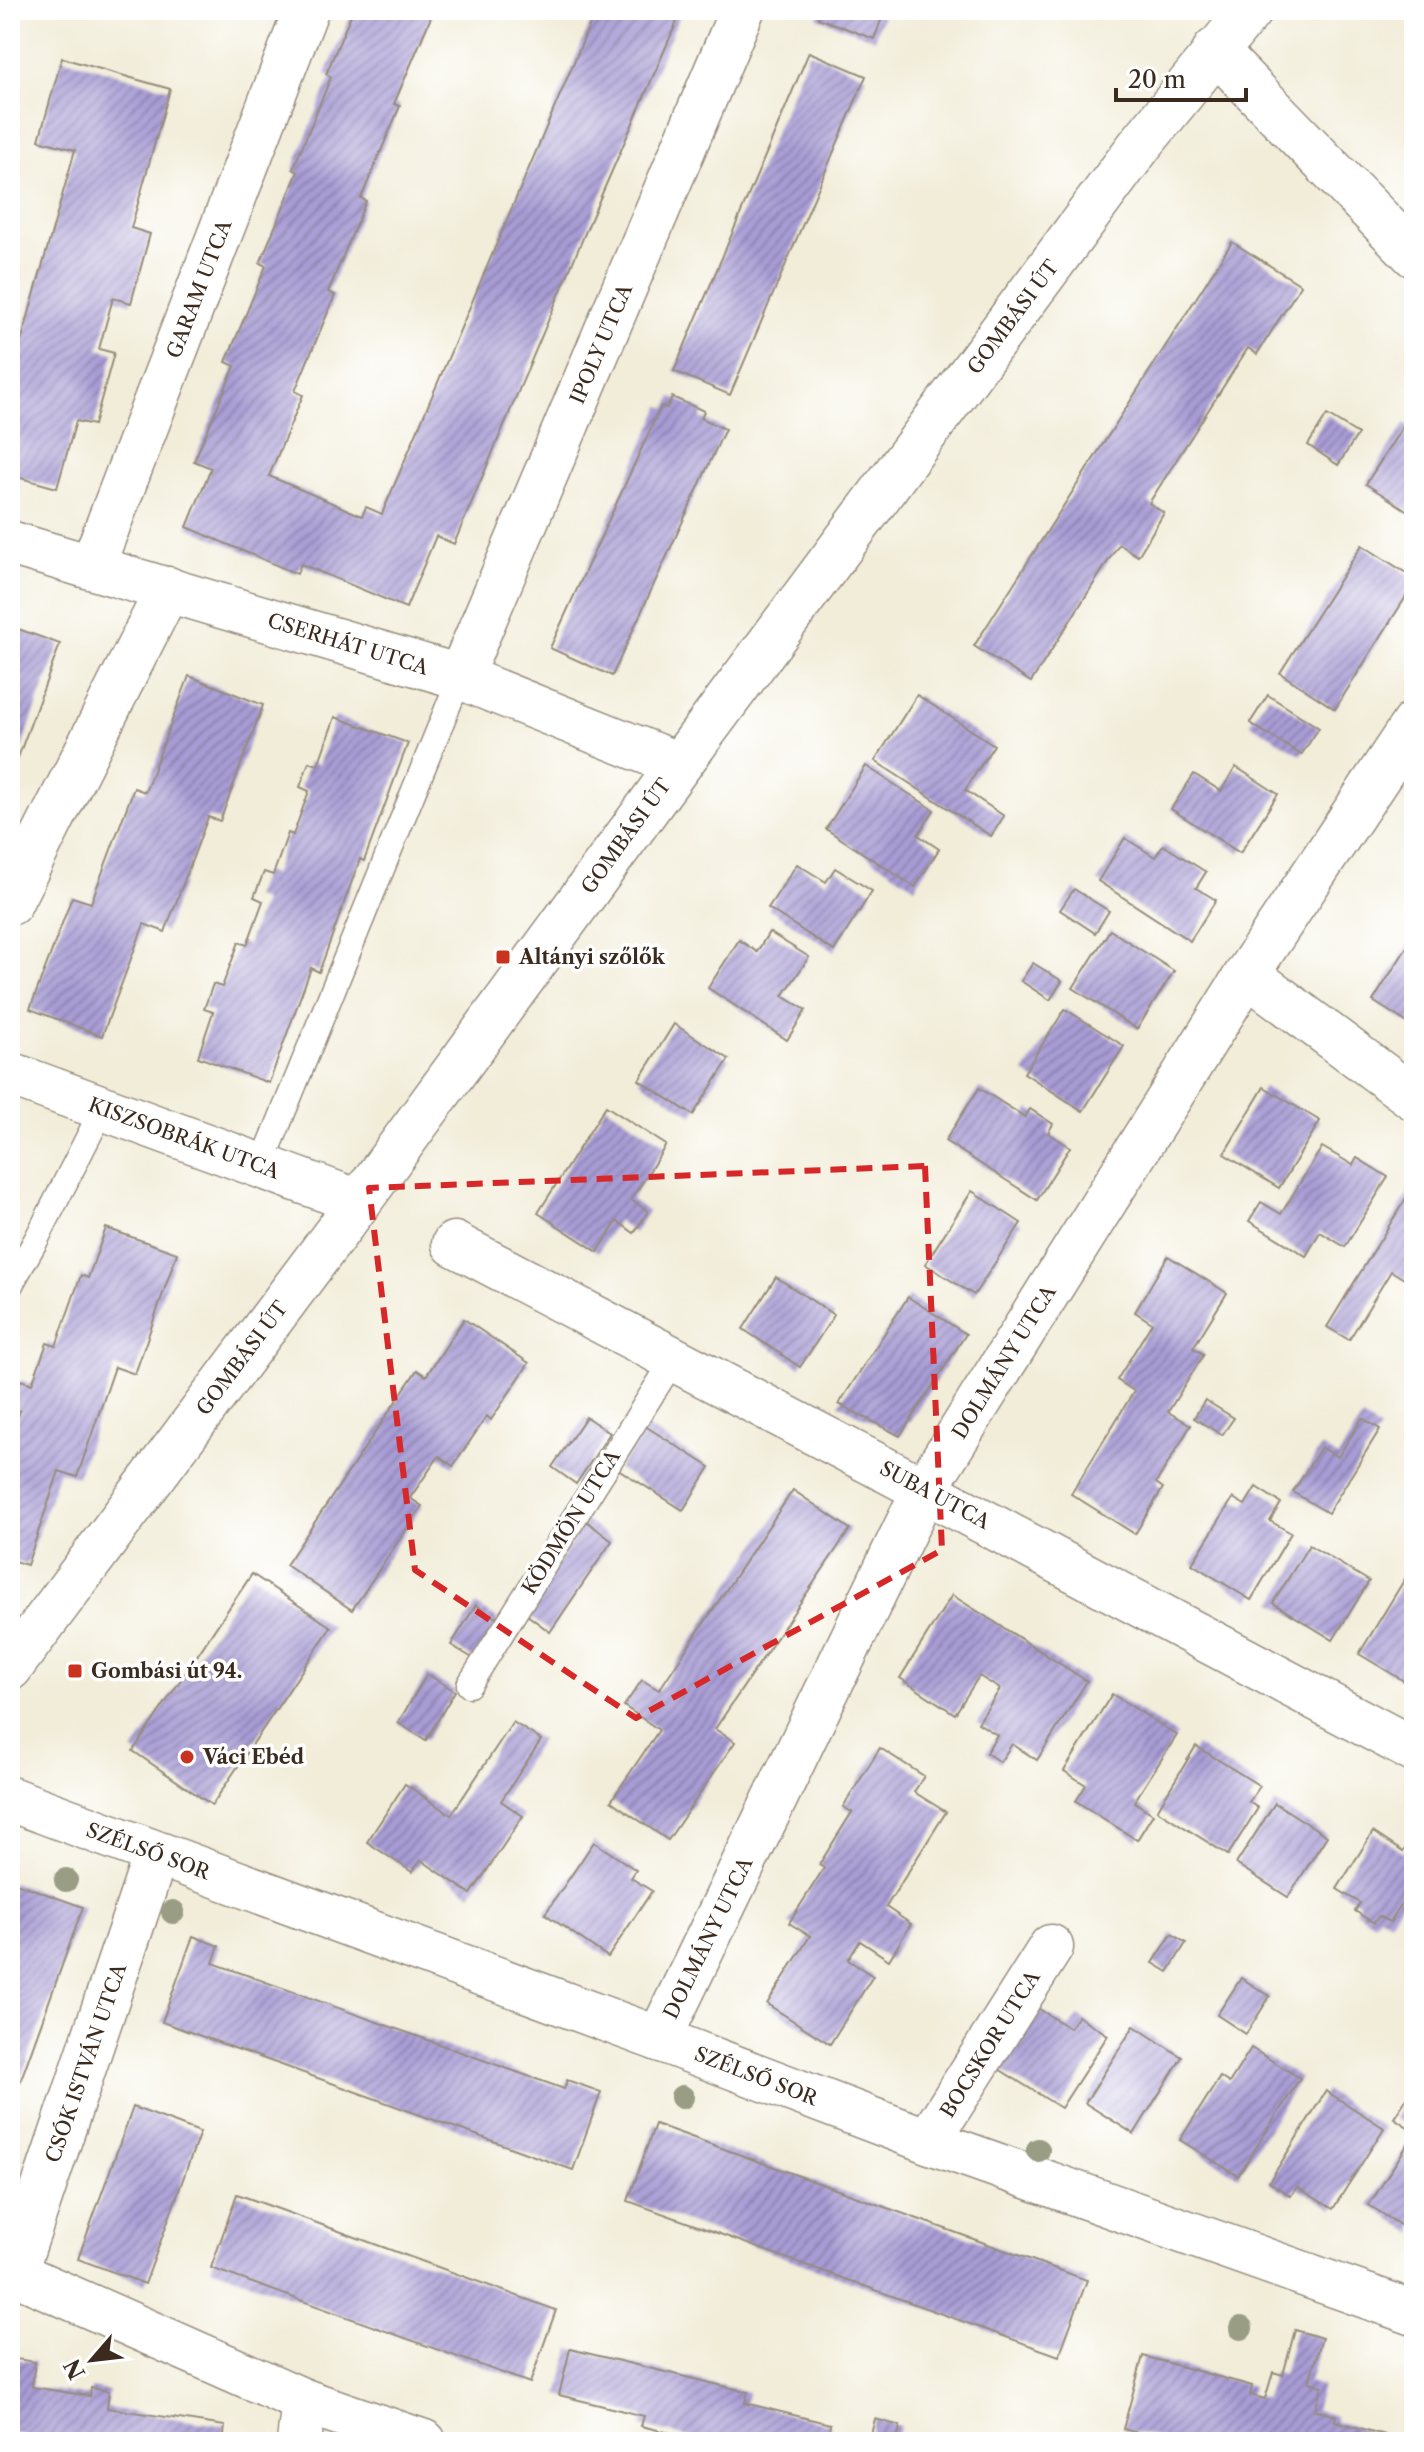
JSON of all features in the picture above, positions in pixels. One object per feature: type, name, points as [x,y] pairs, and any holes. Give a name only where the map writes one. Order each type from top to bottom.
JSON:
[{"type":"street","name":"GARAM UTCA","points":[[92,567],[306,10]]},
{"type":"street","name":"IPOLY UTCA","points":[[460,677],[742,10]]},
{"type":"street","name":"GOMBÁSI ÚT","points":[[10,1668],[359,1202],[1140,145],[1250,10]]},
{"type":"street","points":[[1215,50],[1414,255]]},
{"type":"street","name":"CSERHÁT UTCA","points":[[10,543],[460,677],[679,765]]},
{"type":"street","points":[[10,903],[168,589]]},
{"type":"street","name":"DOLMÁNY UTCA","points":[[659,2039],[924,1490],[1247,974],[1414,723]]},
{"type":"street","points":[[1247,974],[1414,1098]]},
{"type":"street","name":"KISZSOBRÁK UTCA","points":[[10,1074],[359,1202]]},
{"type":"street","name":"SUBA UTCA","points":[[454,1244],[1414,1750]]},
{"type":"street","name":"SZÉLSŐ SOR","points":[[10,1799],[928,2141],[1414,2313]]},
{"type":"street","name":"CSÓK ISTVÁN UTCA","points":[[13,2272],[156,1854]]},
{"type":"street","name":"BOCSKOR UTCA","points":[[928,2141],[1051,1947]]},
{"type":"street","points":[[13,2272],[301,2422],[424,2442]]},
{"type":"lane","points":[[261,1167],[460,677]]},
{"type":"lane","points":[[10,1286],[103,1108]]},
{"type":"lane","name":"KÖDMÖN UTCA","points":[[469,1685],[674,1359]]},
{"type":"highlighted area","points":[[925,1166],[942,1550],[636,1718],[415,1570],[369,1188]]},
{"type":"building","points":[[353,10],[434,10],[394,104],[400,106],[361,198],[366,201],[328,292],[335,295],[295,391],[303,395],[269,476],[362,516],[366,507],[382,514],[596,10],[682,10],[454,544],[436,536],[406,608],[301,564],[297,574],[187,527],[211,468],[194,461],[235,366],[226,362],[266,266],[260,263],[298,172],[293,169],[331,77],[326,74]]},
{"type":"building","points":[[821,10],[885,10],[874,39],[818,18]]},
{"type":"building","points":[[809,52],[866,76],[730,395],[674,371]]},
{"type":"building","points":[[62,58],[170,89],[131,228],[150,234],[131,303],[113,298],[99,349],[114,353],[94,425],[76,421],[57,488],[10,475],[10,381],[75,150],[39,140]]},
{"type":"building","points":[[1232,242],[1301,285],[1257,354],[1248,348],[1149,503],[1164,513],[1138,556],[1119,544],[1031,682],[974,646]]},
{"type":"building","points":[[672,397],[704,411],[701,418],[725,429],[612,676],[550,648],[661,406],[667,408]]},
{"type":"building","points":[[1327,415],[1358,434],[1338,465],[1308,445]]},
{"type":"building","points":[[1405,423],[1414,429],[1414,515],[1366,484]]},
{"type":"building","points":[[1362,545],[1414,578],[1414,584],[1335,709],[1280,673]]},
{"type":"building","points":[[10,626],[60,644],[16,763],[10,761]]},
{"type":"building","points":[[189,676],[263,705],[220,821],[208,817],[165,932],[144,924],[102,1036],[30,1009],[72,897],[91,903],[134,788],[145,792]]},
{"type":"building","points":[[917,695],[994,745],[965,790],[1004,816],[991,836],[875,761]]},
{"type":"building","points":[[1268,695],[1319,728],[1301,755],[1250,723]]},
{"type":"building","points":[[335,717],[408,743],[364,861],[360,859],[319,972],[311,968],[269,1083],[198,1057],[213,1012],[204,1009],[213,984],[222,987],[239,942],[247,945],[263,901],[254,897],[264,872],[273,875],[288,833],[293,835],[309,791],[300,787],[309,762],[318,765]]},
{"type":"building","points":[[866,766],[934,810],[918,835],[939,849],[915,887],[826,829]]},
{"type":"building","points":[[1236,767],[1278,794],[1240,853],[1171,809],[1194,774],[1221,791]]},
{"type":"building","points":[[1125,838],[1155,857],[1163,845],[1206,872],[1196,888],[1216,900],[1190,941],[1098,881]]},
{"type":"building","points":[[797,864],[826,882],[835,868],[872,891],[834,951],[768,908]]},
{"type":"building","points":[[1074,889],[1109,911],[1095,933],[1060,910]]},
{"type":"building","points":[[1110,930],[1174,971],[1137,1029],[1073,988]]},
{"type":"building","points":[[769,932],[809,957],[783,996],[806,1010],[787,1040],[708,988],[739,940],[757,952]]},
{"type":"building","points":[[1414,936],[1414,1027],[1373,1001]]},
{"type":"building","points":[[1033,963],[1062,981],[1050,1000],[1021,981]]},
{"type":"building","points":[[1065,1009],[1124,1046],[1083,1111],[1024,1073]]},
{"type":"building","points":[[674,1024],[729,1059],[693,1115],[639,1080]]},
{"type":"building","points":[[1264,1087],[1320,1121],[1279,1188],[1224,1154]]},
{"type":"building","points":[[979,1088],[1025,1117],[1030,1109],[1053,1124],[1048,1133],[1070,1147],[1037,1200],[945,1141]]},
{"type":"building","points":[[606,1106],[666,1145],[631,1200],[648,1211],[634,1233],[617,1221],[598,1252],[538,1213]]},
{"type":"building","points":[[1322,1147],[1353,1165],[1357,1158],[1388,1177],[1345,1247],[1320,1232],[1306,1256],[1249,1221],[1261,1202],[1281,1214]]},
{"type":"building","points":[[972,1191],[1021,1223],[974,1295],[925,1264]]},
{"type":"building","points":[[1409,1193],[1414,1196],[1414,1285],[1391,1271],[1349,1340],[1327,1327]]},
{"type":"building","points":[[106,1228],[177,1253],[135,1374],[115,1367],[77,1477],[59,1471],[27,1565],[10,1560],[10,1441],[20,1411],[12,1408],[21,1380],[32,1384],[47,1343],[56,1346],[81,1275],[88,1278]]},
{"type":"building","points":[[1168,1256],[1227,1293],[1193,1348],[1204,1354],[1168,1412],[1191,1425],[1156,1483],[1163,1488],[1135,1534],[1071,1494],[1134,1391],[1117,1380],[1152,1323],[1135,1312]]},
{"type":"building","points":[[776,1277],[834,1315],[800,1367],[743,1329]]},
{"type":"building","points":[[908,1297],[966,1334],[900,1436],[839,1404]]},
{"type":"building","points":[[464,1319],[529,1363],[491,1420],[487,1416],[453,1466],[439,1456],[410,1498],[422,1506],[352,1610],[286,1565],[417,1370],[426,1376]]},
{"type":"building","points":[[1414,1332],[1414,1354],[1405,1348]]},
{"type":"building","points":[[1205,1400],[1234,1418],[1222,1435],[1194,1418]]},
{"type":"building","points":[[586,1417],[610,1433],[576,1484],[552,1467]]},
{"type":"building","points":[[1362,1418],[1380,1429],[1328,1513],[1293,1492],[1321,1447],[1338,1457]]},
{"type":"building","points":[[645,1426],[710,1467],[683,1510],[618,1469]]},
{"type":"building","points":[[1256,1487],[1281,1503],[1270,1521],[1291,1533],[1251,1600],[1192,1564],[1233,1498],[1245,1505]]},
{"type":"building","points":[[793,1490],[850,1529],[715,1729],[735,1742],[668,1840],[611,1801],[659,1730],[624,1706],[642,1680],[659,1690]]},
{"type":"building","points":[[585,1520],[612,1541],[550,1632],[526,1614]]},
{"type":"building","points":[[1309,1545],[1369,1581],[1333,1640],[1273,1603]]},
{"type":"building","points":[[1414,1564],[1414,1687],[1359,1654]]},
{"type":"building","points":[[252,1574],[331,1627],[212,1805],[133,1751]]},
{"type":"building","points":[[952,1595],[1087,1681],[1037,1760],[1012,1744],[1000,1762],[986,1753],[997,1735],[978,1723],[1000,1689],[979,1676],[955,1714],[900,1678]]},
{"type":"building","points":[[476,1605],[499,1620],[474,1659],[451,1645]]},
{"type":"building","points":[[427,1674],[455,1691],[426,1740],[398,1723]]},
{"type":"building","points":[[1112,1694],[1177,1735],[1134,1802],[1153,1814],[1137,1840],[1076,1801],[1086,1785],[1064,1771]]},
{"type":"building","points":[[513,1722],[541,1740],[501,1801],[523,1816],[471,1894],[421,1860],[412,1872],[367,1842],[405,1784],[451,1815]]},
{"type":"building","points":[[1196,1746],[1260,1786],[1249,1802],[1258,1808],[1228,1855],[1157,1810]]},
{"type":"building","points":[[880,1748],[924,1776],[914,1792],[946,1812],[886,1907],[911,1924],[889,1960],[860,1941],[848,1960],[873,1976],[830,2044],[767,2004],[810,1936],[789,1923],[824,1868],[819,1865],[852,1812],[843,1807]]},
{"type":"building","points":[[1275,1803],[1327,1836],[1288,1897],[1236,1864]]},
{"type":"building","points":[[1373,1832],[1403,1852],[1409,1842],[1414,1845],[1414,1884],[1390,1922],[1379,1916],[1374,1923],[1355,1911],[1360,1903],[1337,1889]]},
{"type":"building","points":[[594,1842],[636,1870],[631,1878],[652,1891],[608,1957],[545,1914]]},
{"type":"building","points":[[13,1882],[83,1907],[10,2110],[10,1890]]},
{"type":"building","points":[[1172,1934],[1186,1943],[1168,1972],[1153,1963]]},
{"type":"building","points":[[193,1936],[219,1946],[213,1963],[564,2089],[567,2080],[601,2092],[573,2170],[162,2022]]},
{"type":"building","points":[[1241,1978],[1270,1996],[1246,2034],[1217,2015]]},
{"type":"building","points":[[1033,2005],[1069,2028],[1078,2016],[1108,2035],[1061,2108],[994,2066]]},
{"type":"building","points":[[1134,2026],[1182,2057],[1134,2134],[1085,2103]]},
{"type":"building","points":[[1251,2048],[1300,2078],[1238,2176],[1180,2140],[1220,2077],[1229,2083]]},
{"type":"building","points":[[1414,2087],[1414,2117],[1408,2127],[1394,2118]]},
{"type":"building","points":[[1326,2091],[1384,2128],[1333,2209],[1297,2187],[1291,2196],[1269,2182]]},
{"type":"building","points":[[133,2107],[200,2132],[145,2284],[78,2259]]},
{"type":"building","points":[[655,2124],[1087,2280],[1059,2356],[628,2201]]},
{"type":"building","points":[[1411,2139],[1414,2142],[1414,2234],[1369,2205]]},
{"type":"building","points":[[237,2194],[556,2310],[530,2383],[211,2268]]},
{"type":"building","points":[[1295,2330],[1322,2338],[1309,2382],[1322,2386],[1315,2410],[1336,2416],[1335,2421],[1409,2442],[1173,2442],[1123,2429],[1143,2356],[1252,2386],[1250,2395],[1265,2399],[1273,2372],[1283,2375]]},
{"type":"building","points":[[570,2349],[748,2392],[745,2403],[830,2424],[829,2432],[866,2442],[708,2442],[641,2426],[644,2416],[559,2395]]},
{"type":"building","points":[[10,2358],[35,2362],[32,2387],[90,2396],[91,2388],[109,2391],[107,2408],[225,2426],[223,2442],[24,2442],[25,2435],[10,2432]]},
{"type":"building","points":[[875,2419],[900,2426],[897,2442],[869,2442]]},
{"type":"place","name":"Altányi szőlők","points":[[503,957]]},
{"type":"place","name":"Gombási út 94.","points":[[75,1671]]},
{"type":"place","name":"Váci Ebéd","points":[[187,1757]]}]
